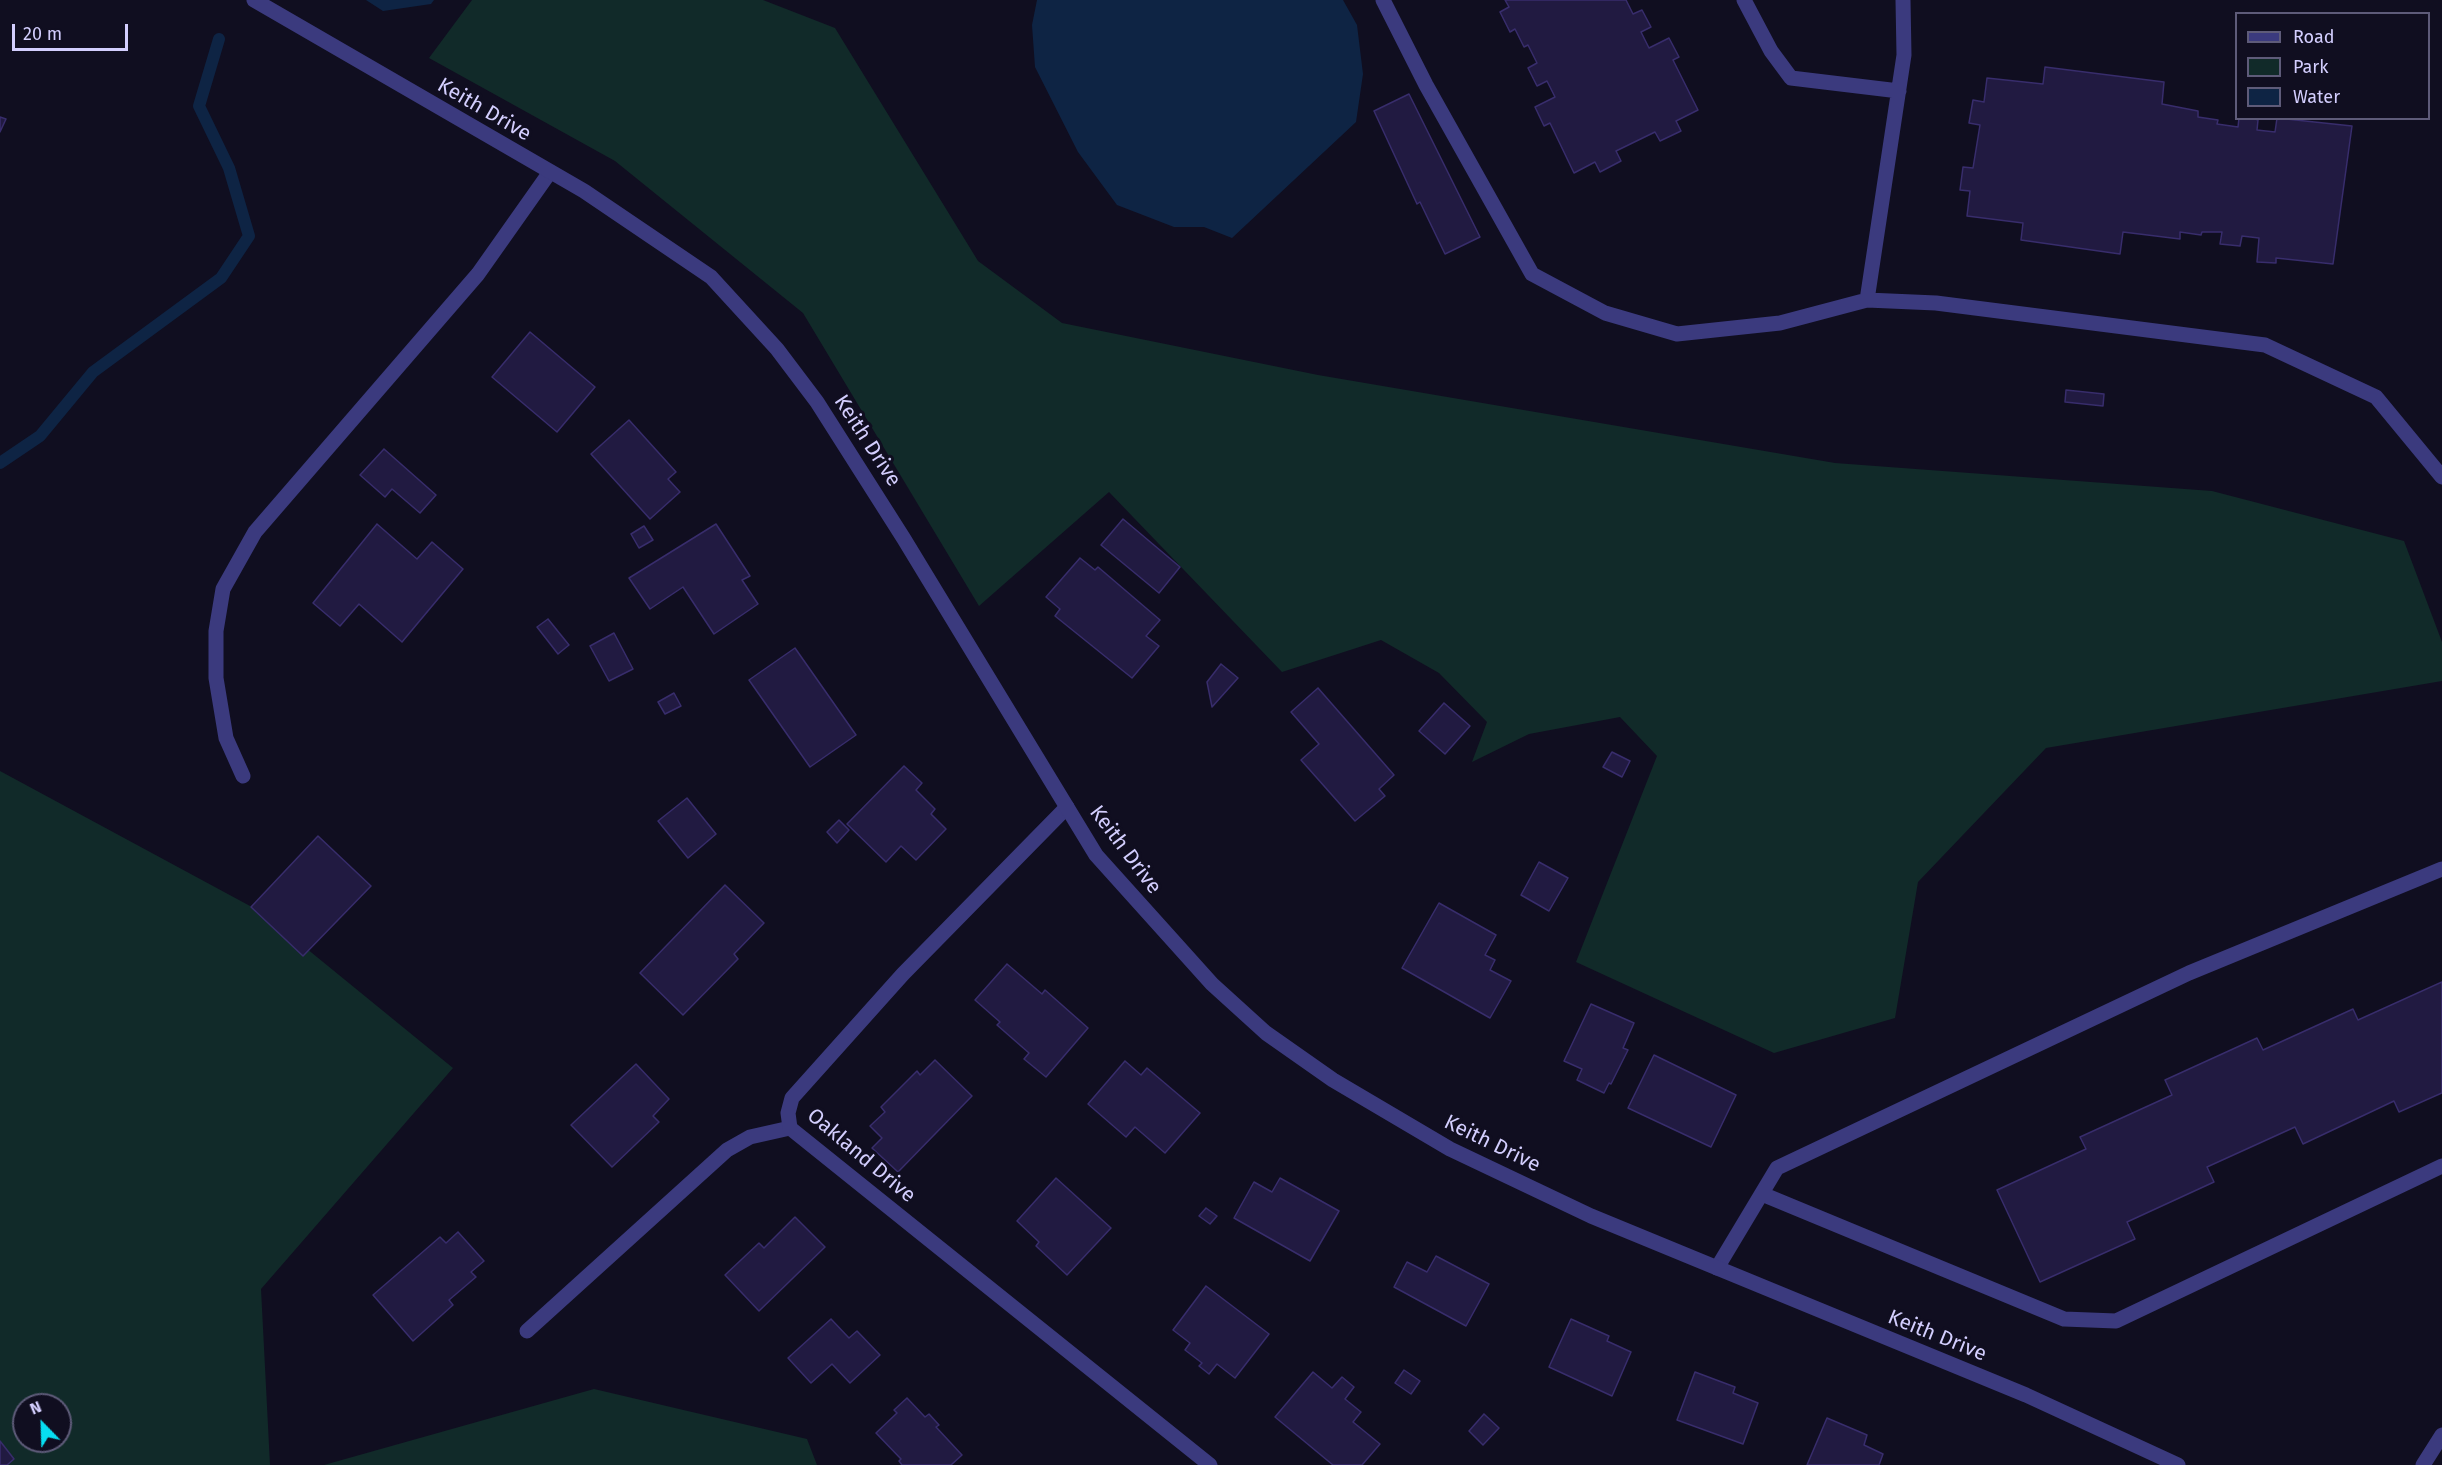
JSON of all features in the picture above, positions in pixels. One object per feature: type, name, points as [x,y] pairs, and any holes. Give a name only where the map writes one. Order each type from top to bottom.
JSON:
[{"type":"street","name":"Keith Drive","points":[[254,0],[584,192],[711,277],[777,349],[817,402],[1096,855],[1150,918],[1212,984],[1266,1033],[1333,1080],[1450,1149],[1591,1216],[2026,1395],[2178,1465]]},
{"type":"street","points":[[1383,0],[1426,85],[1532,274],[1605,313],[1677,334],[1780,323],[1867,300],[1936,303],[2265,345],[2376,398],[2442,477]]},
{"type":"street","points":[[1744,0],[1771,51],[1791,78],[1899,91]]},
{"type":"street","points":[[1867,300],[1904,56],[1903,0]]},
{"type":"street","points":[[243,776],[226,738],[216,678],[216,631],[223,589],[255,531],[478,274],[550,172]]},
{"type":"street","name":"Oakland Drive","points":[[1066,807],[903,974],[792,1098],[788,1113],[790,1128],[1210,1465]]},
{"type":"street","points":[[1717,1268],[1777,1168],[2189,973],[2442,869]]},
{"type":"street","points":[[527,1331],[727,1150],[750,1137],[790,1128]]},
{"type":"street","points":[[1761,1194],[2064,1319],[2116,1321],[2442,1166]]},
{"type":"street","points":[[2423,1465],[2442,1434]]},
{"type":"green space","points":[[472,0],[763,0],[835,28],[978,261],[1062,323],[1318,375],[1835,463],[2212,491],[2404,541],[2442,642],[2442,681],[2046,748],[1918,882],[1895,1018],[1774,1053],[1576,962],[1657,756],[1620,717],[1529,734],[1472,762],[1487,722],[1439,673],[1381,640],[1282,672],[1109,492],[979,606],[803,313],[615,161],[429,58]]},
{"type":"green space","points":[[0,771],[263,913],[453,1068],[261,1289],[270,1465],[0,1465]]},
{"type":"green space","points":[[594,1389],[807,1439],[817,1465],[324,1465]]},
{"type":"water","points":[[366,0],[434,0],[431,4],[383,11]]},
{"type":"water","points":[[1037,0],[1343,0],[1357,25],[1363,74],[1356,122],[1232,238],[1204,227],[1174,227],[1117,205],[1078,152],[1035,67],[1032,25]]},
{"type":"building","points":[[1505,0],[1626,0],[1633,14],[1642,10],[1651,27],[1641,32],[1649,48],[1669,38],[1679,57],[1673,60],[1698,110],[1676,121],[1681,131],[1660,141],[1655,132],[1616,151],[1621,161],[1600,172],[1595,162],[1574,173],[1550,123],[1544,126],[1535,107],[1555,97],[1547,81],[1537,86],[1528,68],[1537,63],[1528,45],[1524,47],[1515,29],[1510,32],[1500,12],[1509,7]]},
{"type":"building","points":[[2045,67],[2164,82],[2162,104],[2198,111],[2198,117],[2218,120],[2217,124],[2238,127],[2239,120],[2258,120],[2257,130],[2275,132],[2277,120],[2352,126],[2333,264],[2276,258],[2276,263],[2257,262],[2259,238],[2242,236],[2240,246],[2220,244],[2222,232],[2202,232],[2201,235],[2180,232],[2180,239],[2123,232],[2120,254],[2021,240],[2023,223],[1967,216],[1970,191],[1960,190],[1963,167],[1973,168],[1980,125],[1969,123],[1973,100],[1984,102],[1987,78],[2043,84]]},
{"type":"building","points":[[1409,94],[1480,237],[1445,254],[1420,202],[1417,204],[1374,111]]},
{"type":"building","points":[[0,117],[6,119],[0,132]]},
{"type":"building","points":[[530,332],[595,387],[557,432],[492,377]]},
{"type":"building","points":[[2066,390],[2104,394],[2103,406],[2065,402]]},
{"type":"building","points":[[629,420],[676,472],[668,479],[680,492],[650,519],[591,454]]},
{"type":"building","points":[[384,449],[436,495],[420,513],[392,489],[385,497],[360,475]]},
{"type":"building","points":[[1123,519],[1180,567],[1159,593],[1101,545]]},
{"type":"building","points":[[377,524],[417,559],[432,542],[463,569],[402,642],[359,604],[340,626],[313,603]]},
{"type":"building","points":[[716,524],[750,576],[742,580],[758,604],[714,634],[683,587],[650,609],[629,578]]},
{"type":"building","points":[[644,526],[653,540],[639,548],[631,534]]},
{"type":"building","points":[[1080,558],[1095,570],[1098,567],[1160,620],[1146,636],[1159,646],[1132,678],[1055,616],[1060,609],[1046,597]]},
{"type":"building","points":[[548,619],[569,645],[558,654],[537,627]]},
{"type":"building","points":[[614,633],[633,669],[609,681],[590,646]]},
{"type":"building","points":[[795,648],[856,735],[810,767],[749,680]]},
{"type":"building","points":[[1221,664],[1238,678],[1212,707],[1207,682]]},
{"type":"building","points":[[1318,688],[1394,775],[1379,789],[1385,796],[1355,821],[1301,760],[1319,744],[1291,712]]},
{"type":"building","points":[[674,693],[681,706],[665,714],[658,702]]},
{"type":"building","points":[[1444,703],[1470,726],[1445,754],[1419,731]]},
{"type":"building","points":[[1612,752],[1630,761],[1622,777],[1603,767]]},
{"type":"building","points":[[904,766],[922,783],[916,790],[935,809],[931,814],[946,829],[916,860],[901,846],[886,862],[847,824]]},
{"type":"building","points":[[687,798],[716,834],[688,858],[658,821]]},
{"type":"building","points":[[839,820],[849,830],[837,843],[827,832]]},
{"type":"building","points":[[318,836],[371,886],[303,956],[251,907]]},
{"type":"building","points":[[1539,862],[1568,878],[1549,911],[1521,895]]},
{"type":"building","points":[[725,885],[764,923],[734,954],[738,959],[683,1015],[640,973]]},
{"type":"building","points":[[1439,903],[1496,935],[1485,955],[1495,960],[1490,970],[1511,981],[1490,1018],[1402,968]]},
{"type":"building","points":[[1007,964],[1042,994],[1045,990],[1088,1028],[1046,1077],[1024,1059],[1029,1053],[997,1025],[1000,1022],[975,1000]]},
{"type":"building","points":[[2442,982],[2442,1093],[2399,1112],[2394,1101],[2303,1144],[2295,1127],[2207,1167],[2214,1182],[2127,1222],[2135,1239],[2040,1282],[1997,1190],[2086,1149],[2080,1137],[2172,1095],[2165,1080],[2257,1038],[2263,1050],[2353,1009],[2358,1020]]},
{"type":"building","points":[[1591,1004],[1634,1023],[1623,1048],[1628,1050],[1604,1093],[1577,1080],[1582,1069],[1564,1061]]},
{"type":"building","points":[[1654,1055],[1736,1095],[1711,1147],[1628,1108]]},
{"type":"building","points":[[935,1060],[972,1096],[898,1172],[872,1148],[882,1138],[870,1126],[885,1112],[881,1107],[917,1071],[920,1075]]},
{"type":"building","points":[[1125,1061],[1141,1075],[1147,1068],[1200,1113],[1165,1153],[1135,1127],[1126,1137],[1088,1104]]},
{"type":"building","points":[[636,1064],[669,1099],[653,1116],[659,1122],[612,1167],[571,1125]]},
{"type":"building","points":[[1056,1178],[1111,1228],[1067,1275],[1036,1246],[1039,1242],[1017,1221]]},
{"type":"building","points":[[1280,1178],[1339,1211],[1310,1261],[1234,1218],[1254,1182],[1272,1192]]},
{"type":"building","points":[[1206,1208],[1217,1216],[1210,1224],[1199,1216]]},
{"type":"building","points":[[795,1217],[825,1247],[759,1311],[725,1275],[759,1243],[764,1248]]},
{"type":"building","points":[[458,1232],[484,1261],[471,1272],[476,1277],[449,1300],[453,1305],[413,1341],[373,1295],[440,1237],[446,1243]]},
{"type":"building","points":[[1436,1256],[1489,1284],[1466,1326],[1394,1287],[1407,1262],[1427,1272]]},
{"type":"building","points":[[1206,1286],[1269,1334],[1235,1378],[1217,1364],[1209,1374],[1199,1366],[1202,1363],[1185,1350],[1190,1343],[1173,1330]]},
{"type":"building","points":[[831,1319],[849,1338],[857,1331],[880,1355],[850,1383],[832,1364],[811,1383],[788,1358]]},
{"type":"building","points":[[1571,1319],[1609,1336],[1607,1341],[1631,1352],[1612,1396],[1549,1367]]},
{"type":"building","points":[[1404,1370],[1420,1381],[1411,1394],[1395,1383]]},
{"type":"building","points":[[1313,1372],[1332,1388],[1342,1377],[1354,1387],[1345,1399],[1361,1412],[1353,1422],[1380,1444],[1362,1465],[1333,1465],[1275,1417]]},
{"type":"building","points":[[1695,1372],[1735,1387],[1733,1393],[1758,1403],[1743,1444],[1677,1420]]},
{"type":"building","points":[[907,1398],[925,1417],[929,1414],[939,1425],[936,1427],[962,1455],[951,1465],[902,1465],[899,1461],[901,1459],[876,1433],[897,1413],[894,1410]]},
{"type":"building","points":[[1484,1414],[1499,1428],[1483,1445],[1469,1431]]},
{"type":"building","points":[[1827,1418],[1867,1435],[1864,1445],[1883,1454],[1879,1465],[1807,1465]]},
{"type":"building","points":[[0,1441],[14,1459],[7,1465],[0,1465]]},
{"type":"waterway","points":[[0,463],[40,436],[93,372],[221,278],[249,236],[229,168],[199,106],[219,39]]}]
